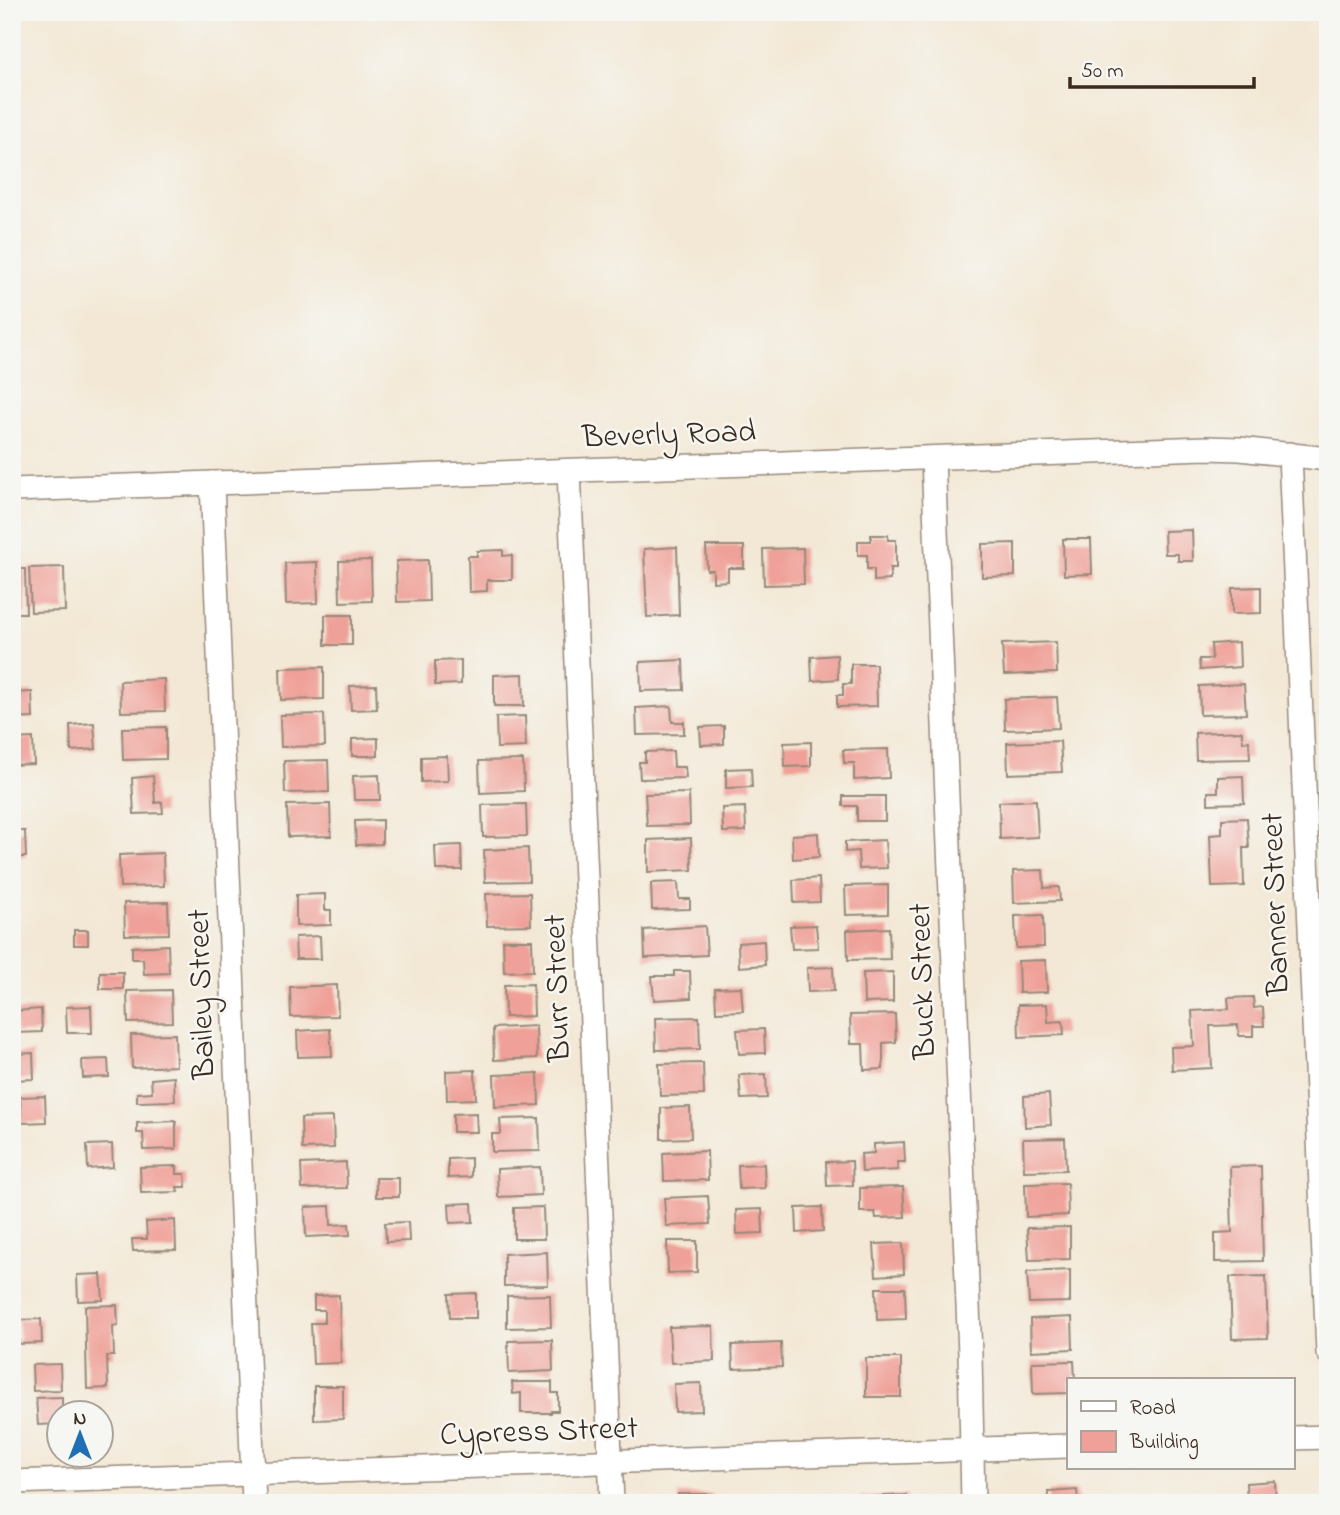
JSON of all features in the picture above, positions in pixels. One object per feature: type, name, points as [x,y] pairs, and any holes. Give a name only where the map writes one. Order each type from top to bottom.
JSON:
[{"type":"street","name":"Beverly Road","points":[[12,490],[1206,448],[1328,458]]},
{"type":"street","name":"Banner Street","points":[[1290,454],[1328,1352]]},
{"type":"street","name":"Buck Street","points":[[933,458],[973,1503]]},
{"type":"street","name":"Burr Street","points":[[569,471],[612,1503]]},
{"type":"street","name":"Bailey Street","points":[[212,483],[254,1503]]},
{"type":"street","points":[[1294,1438],[1328,1437]]},
{"type":"street","name":"Cypress Street","points":[[12,1482],[1067,1446]]},
{"type":"building","points":[[1192,530],[1193,561],[1178,561],[1178,554],[1165,554],[1164,531]]},
{"type":"building","points":[[871,535],[888,535],[888,540],[896,540],[896,568],[890,568],[890,580],[874,581],[874,569],[867,569],[867,555],[858,555],[858,541],[871,541]]},
{"type":"building","points":[[1063,539],[1091,539],[1092,574],[1064,575]]},
{"type":"building","points":[[1015,543],[1015,576],[982,577],[982,544]]},
{"type":"building","points":[[706,546],[744,546],[744,568],[728,568],[728,581],[713,582],[713,570],[707,570]]},
{"type":"building","points":[[677,547],[679,615],[647,617],[644,549]]},
{"type":"building","points":[[803,548],[804,584],[764,585],[763,549]]},
{"type":"building","points":[[503,550],[503,556],[512,555],[512,580],[487,580],[487,591],[469,592],[468,556],[477,556],[477,551]]},
{"type":"building","points":[[371,560],[372,601],[340,602],[339,561]]},
{"type":"building","points":[[428,560],[429,601],[397,602],[396,561]]},
{"type":"building","points":[[317,562],[318,603],[286,604],[285,563]]},
{"type":"building","points":[[64,567],[65,611],[31,612],[29,568]]},
{"type":"building","points":[[12,569],[25,569],[26,613],[12,613]]},
{"type":"building","points":[[1261,587],[1261,613],[1232,614],[1232,588]]},
{"type":"building","points":[[325,615],[352,615],[352,645],[325,645]]},
{"type":"building","points":[[1056,642],[1057,673],[1004,675],[1002,644]]},
{"type":"building","points":[[1239,642],[1240,667],[1200,670],[1199,659],[1212,659],[1211,644]]},
{"type":"building","points":[[837,655],[838,679],[812,681],[811,657]]},
{"type":"building","points":[[461,660],[461,684],[435,685],[435,661]]},
{"type":"building","points":[[683,660],[684,690],[641,691],[640,662]]},
{"type":"building","points":[[851,664],[876,664],[877,706],[837,707],[837,695],[843,695],[843,684],[851,684]]},
{"type":"building","points":[[324,667],[324,699],[281,700],[280,668]]},
{"type":"building","points":[[523,674],[524,706],[494,706],[494,675]]},
{"type":"building","points":[[164,679],[165,711],[121,712],[120,681]]},
{"type":"building","points":[[1244,684],[1246,714],[1200,715],[1199,686]]},
{"type":"building","points":[[376,685],[377,709],[351,710],[350,686]]},
{"type":"building","points":[[32,692],[33,718],[12,719],[12,693]]},
{"type":"building","points":[[1057,697],[1059,728],[1005,730],[1004,699]]},
{"type":"building","points":[[671,706],[672,722],[684,722],[684,734],[637,735],[636,708]]},
{"type":"building","points":[[324,714],[325,746],[281,747],[280,715]]},
{"type":"building","points":[[525,716],[526,747],[497,748],[496,717]]},
{"type":"building","points":[[94,723],[96,749],[71,751],[70,725]]},
{"type":"building","points":[[724,726],[724,744],[701,745],[700,727]]},
{"type":"building","points":[[166,727],[166,759],[123,760],[122,728]]},
{"type":"building","points":[[1242,731],[1243,742],[1249,741],[1250,759],[1196,760],[1195,733]]},
{"type":"building","points":[[33,738],[34,764],[12,765],[12,739]]},
{"type":"building","points":[[378,738],[378,756],[352,756],[352,739]]},
{"type":"building","points":[[1060,741],[1062,772],[1008,774],[1007,743]]},
{"type":"building","points":[[811,742],[811,766],[785,767],[784,743]]},
{"type":"building","points":[[888,749],[889,778],[854,780],[854,763],[844,763],[843,750]]},
{"type":"building","points":[[673,751],[674,767],[685,767],[686,778],[640,779],[639,762],[645,762],[645,752]]},
{"type":"building","points":[[447,756],[448,781],[421,782],[421,757]]},
{"type":"building","points":[[328,760],[329,792],[285,793],[284,761]]},
{"type":"building","points":[[523,760],[524,791],[480,793],[479,761]]},
{"type":"building","points":[[751,768],[752,787],[726,788],[726,769]]},
{"type":"building","points":[[379,775],[380,800],[354,800],[353,776]]},
{"type":"building","points":[[153,776],[155,803],[162,802],[163,813],[134,814],[132,778]]},
{"type":"building","points":[[1243,776],[1244,803],[1208,804],[1208,792],[1218,792],[1218,777]]},
{"type":"building","points":[[689,793],[690,825],[647,826],[645,794]]},
{"type":"building","points":[[843,796],[885,796],[885,821],[857,821],[857,806],[843,806]]},
{"type":"building","points":[[1036,800],[1038,837],[1000,839],[999,802]]},
{"type":"building","points":[[330,804],[331,836],[288,837],[287,805]]},
{"type":"building","points":[[526,804],[527,836],[483,837],[482,805]]},
{"type":"building","points":[[745,807],[746,831],[723,832],[722,808]]},
{"type":"building","points":[[1247,818],[1249,848],[1243,848],[1244,886],[1212,887],[1210,835],[1222,834],[1222,819]]},
{"type":"building","points":[[382,820],[382,844],[356,845],[355,821]]},
{"type":"building","points":[[12,831],[25,831],[26,857],[12,857]]},
{"type":"building","points":[[818,833],[819,857],[793,859],[792,835]]},
{"type":"building","points":[[691,838],[692,870],[648,872],[648,840]]},
{"type":"building","points":[[885,840],[887,868],[859,869],[858,851],[845,852],[845,842]]},
{"type":"building","points":[[461,845],[462,870],[436,870],[435,846]]},
{"type":"building","points":[[528,848],[529,881],[485,882],[484,850]]},
{"type":"building","points":[[163,853],[164,886],[120,887],[119,855]]},
{"type":"building","points":[[1043,870],[1044,888],[1059,887],[1060,901],[1014,903],[1013,871]]},
{"type":"building","points":[[819,878],[820,902],[794,903],[793,880]]},
{"type":"building","points":[[678,882],[679,899],[690,899],[690,909],[652,910],[651,883]]},
{"type":"building","points":[[888,885],[888,914],[846,915],[845,886]]},
{"type":"building","points":[[530,893],[531,925],[487,926],[486,894]]},
{"type":"building","points":[[325,894],[325,910],[331,910],[331,925],[296,926],[296,895]]},
{"type":"building","points":[[168,902],[169,934],[125,935],[124,903]]},
{"type":"building","points":[[1043,915],[1044,947],[1016,948],[1015,916]]},
{"type":"building","points":[[816,925],[818,948],[792,949],[790,926]]},
{"type":"building","points":[[705,926],[707,955],[645,958],[644,930]]},
{"type":"building","points":[[889,928],[890,959],[848,960],[847,930]]},
{"type":"building","points":[[74,930],[88,930],[88,945],[74,945]]},
{"type":"building","points":[[320,936],[321,959],[296,959],[295,937]]},
{"type":"building","points":[[503,940],[532,940],[533,971],[504,972]]},
{"type":"building","points":[[764,941],[765,965],[739,967],[738,943]]},
{"type":"building","points":[[168,945],[169,973],[144,974],[143,959],[132,959],[132,947]]},
{"type":"building","points":[[1046,960],[1047,992],[1019,993],[1018,961]]},
{"type":"building","points":[[833,967],[834,991],[808,992],[807,968]]},
{"type":"building","points":[[674,971],[690,971],[691,998],[654,1000],[652,976],[674,976]]},
{"type":"building","points":[[100,972],[123,972],[123,989],[100,989]]},
{"type":"building","points":[[893,972],[893,1002],[864,1003],[863,973]]},
{"type":"building","points":[[533,984],[534,1016],[505,1017],[504,985]]},
{"type":"building","points":[[337,985],[338,1016],[291,1017],[290,987]]},
{"type":"building","points":[[741,987],[743,1011],[716,1012],[715,988]]},
{"type":"building","points":[[171,990],[172,1022],[128,1023],[127,991]]},
{"type":"building","points":[[1253,997],[1254,1008],[1263,1007],[1264,1026],[1253,1026],[1253,1036],[1239,1036],[1238,1025],[1210,1026],[1212,1068],[1172,1070],[1171,1047],[1194,1046],[1192,1011],[1229,1009],[1228,998]]},
{"type":"building","points":[[1047,1004],[1048,1022],[1063,1021],[1064,1035],[1019,1037],[1018,1005]]},
{"type":"building","points":[[91,1006],[92,1033],[67,1033],[66,1007]]},
{"type":"building","points":[[41,1009],[42,1032],[16,1033],[15,1011]]},
{"type":"building","points":[[895,1014],[896,1042],[883,1043],[883,1069],[864,1070],[863,1044],[851,1044],[850,1015]]},
{"type":"building","points":[[699,1017],[700,1049],[656,1050],[655,1018]]},
{"type":"building","points":[[536,1026],[537,1058],[494,1060],[493,1028]]},
{"type":"building","points":[[330,1029],[332,1056],[298,1057],[297,1031]]},
{"type":"building","points":[[764,1029],[765,1053],[739,1054],[737,1030]]},
{"type":"building","points":[[175,1034],[176,1066],[132,1068],[131,1035]]},
{"type":"building","points":[[33,1053],[34,1079],[12,1080],[12,1054]]},
{"type":"building","points":[[108,1059],[109,1077],[83,1078],[82,1060]]},
{"type":"building","points":[[703,1063],[704,1095],[660,1096],[659,1064]]},
{"type":"building","points":[[475,1070],[476,1099],[447,1100],[446,1071]]},
{"type":"building","points":[[538,1073],[539,1105],[495,1107],[494,1075]]},
{"type":"building","points":[[766,1074],[767,1098],[741,1099],[739,1075]]},
{"type":"building","points":[[174,1077],[175,1101],[137,1102],[137,1093],[152,1092],[151,1079]]},
{"type":"building","points":[[1049,1094],[1051,1125],[1025,1127],[1024,1096]]},
{"type":"building","points":[[45,1096],[46,1122],[21,1123],[20,1097]]},
{"type":"building","points":[[690,1107],[691,1138],[661,1139],[661,1108]]},
{"type":"building","points":[[476,1113],[477,1132],[453,1132],[453,1114]]},
{"type":"building","points":[[333,1117],[334,1148],[302,1149],[301,1118]]},
{"type":"building","points":[[539,1118],[540,1151],[492,1152],[492,1134],[501,1134],[500,1119]]},
{"type":"building","points":[[176,1121],[176,1149],[144,1150],[143,1133],[137,1133],[137,1123]]},
{"type":"building","points":[[1065,1138],[1066,1170],[1024,1171],[1023,1139]]},
{"type":"building","points":[[904,1142],[905,1162],[897,1162],[898,1170],[862,1172],[861,1154],[874,1153],[874,1144]]},
{"type":"building","points":[[112,1144],[113,1167],[88,1169],[87,1145]]},
{"type":"building","points":[[707,1151],[708,1180],[664,1181],[663,1153]]},
{"type":"building","points":[[471,1158],[471,1177],[448,1178],[448,1159]]},
{"type":"building","points":[[852,1161],[853,1185],[827,1186],[826,1162]]},
{"type":"building","points":[[346,1162],[347,1188],[302,1189],[301,1164]]},
{"type":"building","points":[[764,1164],[765,1188],[739,1189],[738,1165]]},
{"type":"building","points":[[177,1166],[177,1174],[185,1174],[186,1187],[177,1187],[178,1192],[141,1193],[140,1167]]},
{"type":"building","points":[[1261,1166],[1263,1261],[1215,1262],[1215,1233],[1232,1232],[1230,1167]]},
{"type":"building","points":[[540,1167],[541,1195],[498,1197],[497,1169]]},
{"type":"building","points":[[376,1178],[399,1178],[399,1197],[376,1197]]},
{"type":"building","points":[[1067,1183],[1068,1215],[1026,1217],[1025,1184]]},
{"type":"building","points":[[903,1187],[905,1217],[876,1218],[875,1212],[860,1212],[860,1188]]},
{"type":"building","points":[[708,1196],[710,1224],[666,1226],[664,1198]]},
{"type":"building","points":[[472,1203],[473,1222],[450,1223],[449,1204]]},
{"type":"building","points":[[330,1206],[331,1225],[349,1224],[350,1235],[306,1237],[305,1207]]},
{"type":"building","points":[[543,1207],[544,1239],[514,1239],[514,1208]]},
{"type":"building","points":[[822,1207],[823,1231],[797,1233],[796,1208]]},
{"type":"building","points":[[762,1209],[763,1233],[737,1234],[736,1210]]},
{"type":"building","points":[[175,1220],[176,1250],[133,1251],[132,1239],[147,1239],[146,1222]]},
{"type":"building","points":[[408,1222],[409,1241],[386,1242],[385,1223]]},
{"type":"building","points":[[1070,1227],[1070,1259],[1029,1260],[1027,1228]]},
{"type":"building","points":[[667,1241],[697,1241],[697,1272],[668,1273]]},
{"type":"building","points":[[903,1243],[904,1274],[876,1276],[874,1244]]},
{"type":"building","points":[[547,1252],[548,1285],[504,1286],[504,1254]]},
{"type":"building","points":[[1070,1270],[1070,1302],[1029,1303],[1027,1272]]},
{"type":"building","points":[[101,1274],[103,1300],[78,1301],[77,1275]]},
{"type":"building","points":[[1266,1276],[1268,1338],[1232,1339],[1230,1277]]},
{"type":"building","points":[[876,1288],[905,1288],[906,1319],[877,1320]]},
{"type":"building","points":[[476,1293],[476,1318],[450,1318],[449,1294]]},
{"type":"building","points":[[339,1295],[341,1363],[313,1364],[311,1323],[324,1323],[324,1310],[314,1310],[314,1296]]},
{"type":"building","points":[[550,1295],[551,1327],[507,1328],[507,1296]]},
{"type":"building","points":[[117,1305],[118,1325],[113,1326],[114,1356],[107,1356],[108,1388],[87,1389],[85,1306]]},
{"type":"building","points":[[1072,1317],[1073,1349],[1031,1351],[1030,1319]]},
{"type":"building","points":[[41,1319],[42,1343],[19,1344],[18,1320]]},
{"type":"building","points":[[713,1326],[714,1361],[671,1363],[669,1327]]},
{"type":"building","points":[[552,1340],[553,1371],[509,1373],[508,1341]]},
{"type":"building","points":[[781,1343],[782,1367],[733,1369],[732,1345]]},
{"type":"building","points":[[866,1358],[901,1358],[901,1397],[866,1397]]},
{"type":"building","points":[[1074,1361],[1075,1378],[1067,1378],[1067,1393],[1033,1394],[1032,1362]]},
{"type":"building","points":[[60,1364],[61,1390],[33,1391],[32,1365]]},
{"type":"building","points":[[512,1382],[552,1382],[552,1393],[558,1393],[558,1411],[521,1413],[521,1393],[513,1394]]},
{"type":"building","points":[[701,1383],[702,1411],[675,1412],[674,1384]]},
{"type":"building","points":[[314,1386],[343,1386],[343,1419],[314,1420]]},
{"type":"building","points":[[62,1397],[62,1400],[46,1400],[46,1425],[38,1425],[36,1398]]},
{"type":"building","points":[[1275,1481],[1276,1503],[1247,1503],[1246,1483]]},
{"type":"building","points":[[1077,1490],[1078,1503],[1048,1503],[1048,1492]]},
{"type":"building","points":[[678,1494],[712,1494],[712,1503],[679,1503]]},
{"type":"building","points":[[906,1495],[906,1503],[860,1503],[860,1497]]}]
